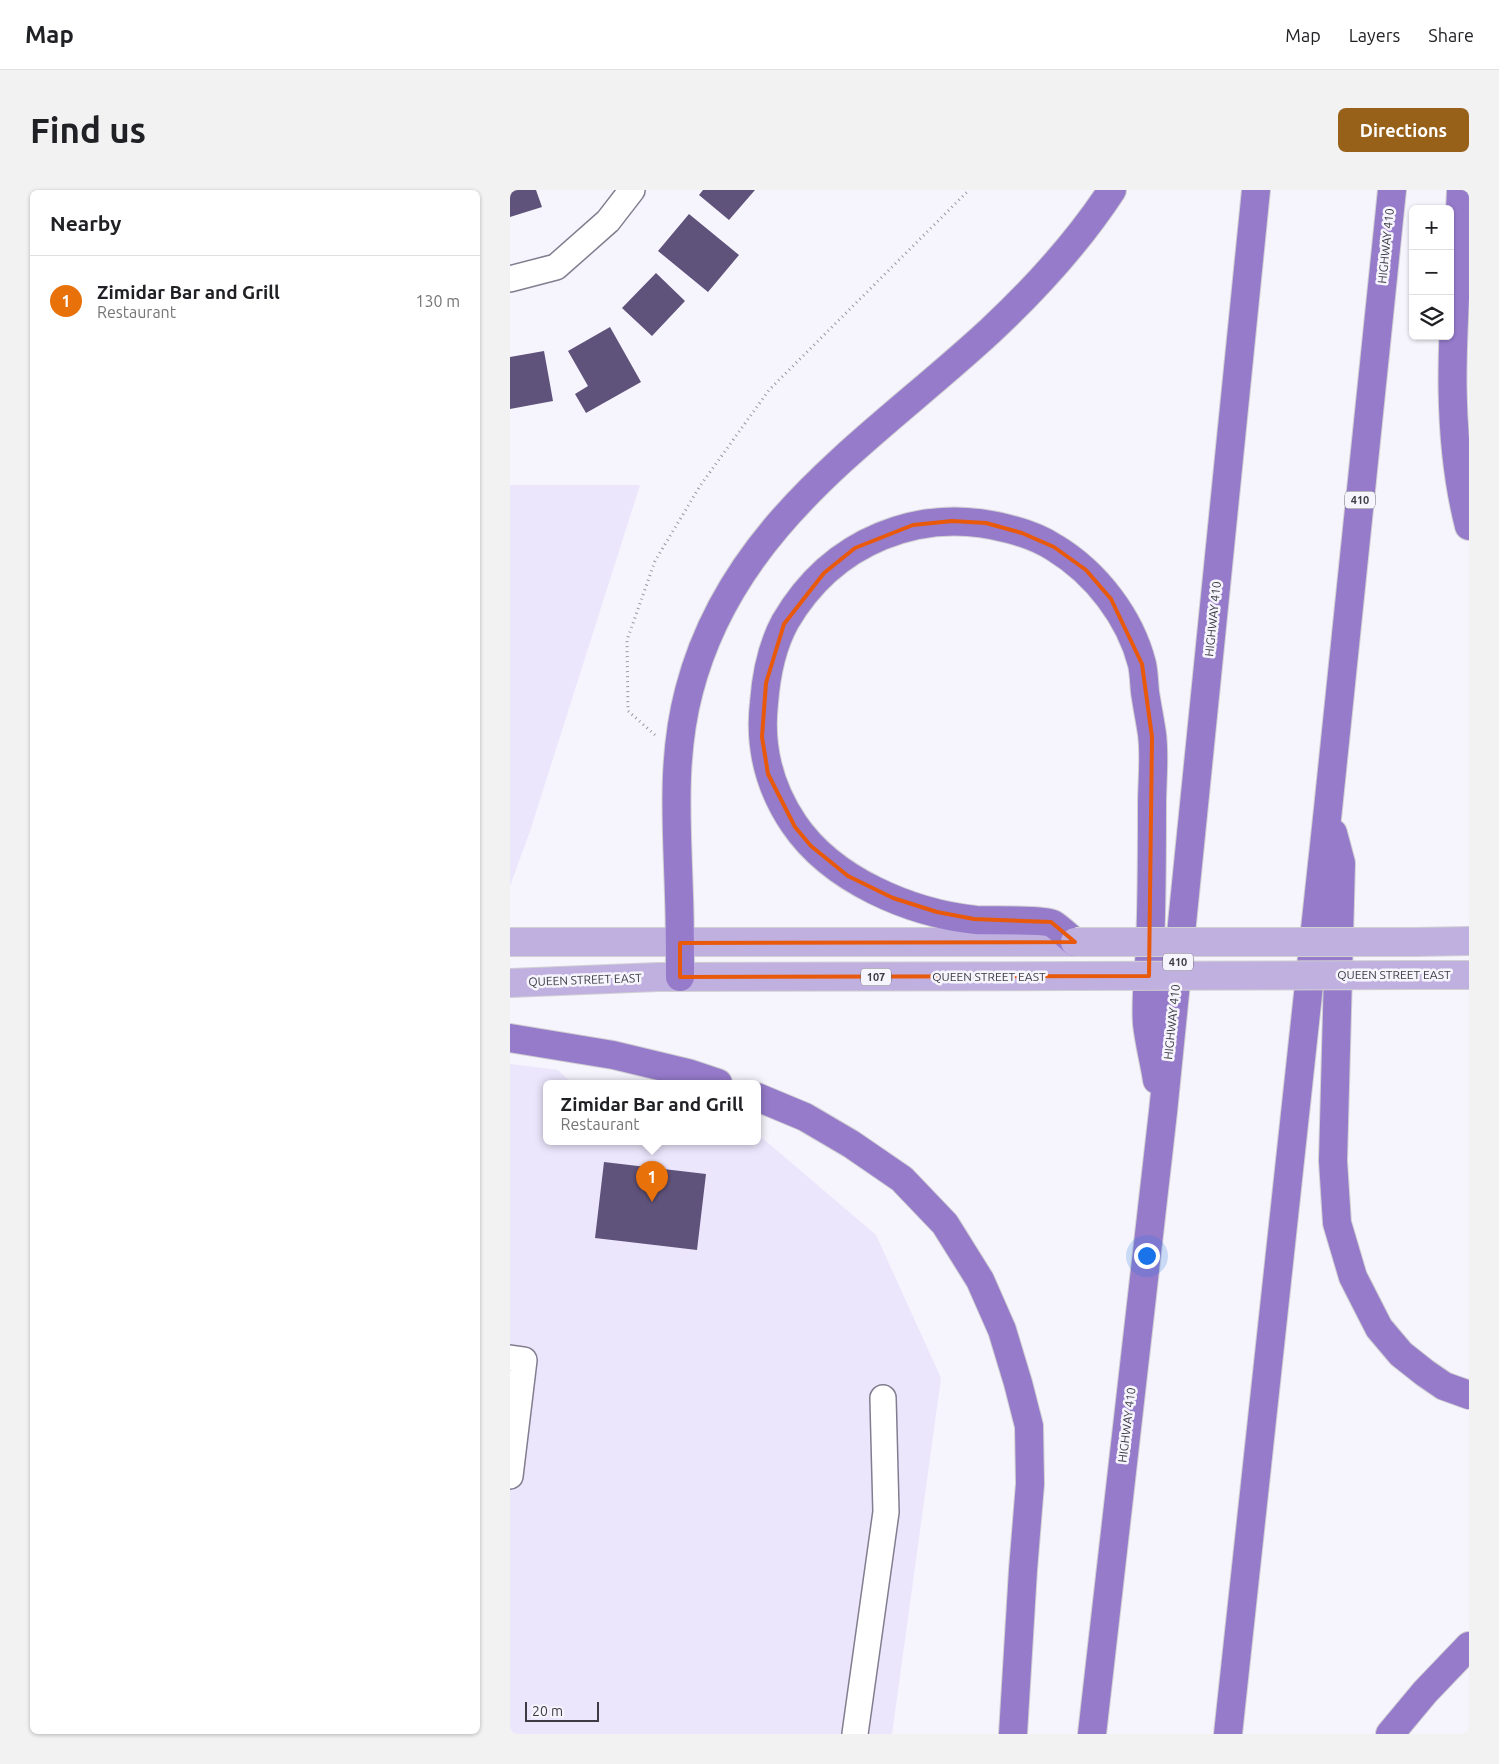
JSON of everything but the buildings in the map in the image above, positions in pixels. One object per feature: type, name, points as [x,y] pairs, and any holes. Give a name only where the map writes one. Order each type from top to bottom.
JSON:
[{"type":"highway","points":[[680,978],[676,829],[677,757],[688,692],[710,629],[725,598],[743,569],[788,512],[882,424],[991,330],[1051,270],[1097,214],[1112,190]]},
{"type":"highway","name":"HIGHWAY 410","points":[[1092,1734],[1163,1112],[1256,190]]},
{"type":"highway","name":"HIGHWAY 410","points":[[1228,1734],[1328,809],[1392,190]]},
{"type":"highway","points":[[1461,190],[1452,399],[1454,446],[1469,526]]},
{"type":"highway","points":[[1075,942],[1051,922],[974,920],[916,907],[874,890],[848,876],[811,846],[795,827],[783,808],[768,774],[762,737],[766,683],[774,649],[784,624],[804,593],[824,573],[855,548],[888,533],[913,525],[952,520],[986,523],[1022,532],[1054,547],[1086,570],[1111,599],[1129,631],[1142,664],[1152,737],[1152,898],[1147,1022],[1163,1112]]},
{"type":"highway","points":[[1328,809],[1340,863],[1333,1161],[1337,1223],[1353,1277],[1379,1328],[1401,1354],[1425,1373],[1444,1386],[1469,1394]]},
{"type":"highway","points":[[510,1038],[612,1055],[688,1073],[709,1080]]},
{"type":"highway","points":[[761,1099],[805,1116],[851,1144],[902,1179],[945,1224],[980,1280],[1002,1330],[1029,1426],[1030,1484],[1013,1734]]},
{"type":"highway","points":[[1390,1734],[1425,1692],[1469,1646]]},
{"type":"main road","points":[[510,942],[1469,941]]},
{"type":"main road","name":"QUEEN STREET EAST","points":[[510,983],[680,978],[1469,975]]},
{"type":"street","points":[[510,279],[556,268],[608,221],[632,190]]},
{"type":"street","points":[[510,1358],[524,1360],[510,1476]]},
{"type":"street","points":[[854,1734],[886,1512],[883,1398]]},
{"type":"path","points":[[677,757],[628,711],[627,640],[655,560],[700,486],[769,390],[969,190]]},
{"type":"highlighted area","points":[[952,521],[986,523],[1022,533],[1054,547],[1086,570],[1111,599],[1142,664],[1152,737],[1149,976],[680,977],[680,943],[1075,942],[1051,922],[974,919],[937,912],[893,898],[848,876],[811,846],[795,827],[768,774],[762,737],[766,683],[784,624],[824,573],[855,548],[913,525]]},
{"type":"shaded area","points":[[510,485],[640,485],[530,831],[510,886]]},
{"type":"shaded area","points":[[510,1064],[558,1070],[569,1080],[543,1080],[543,1145],[761,1145],[761,1137],[876,1235],[941,1378],[892,1734],[510,1734]]},
{"type":"place","name":"Zimidar Bar and Grill","points":[[652,1202]]}]
